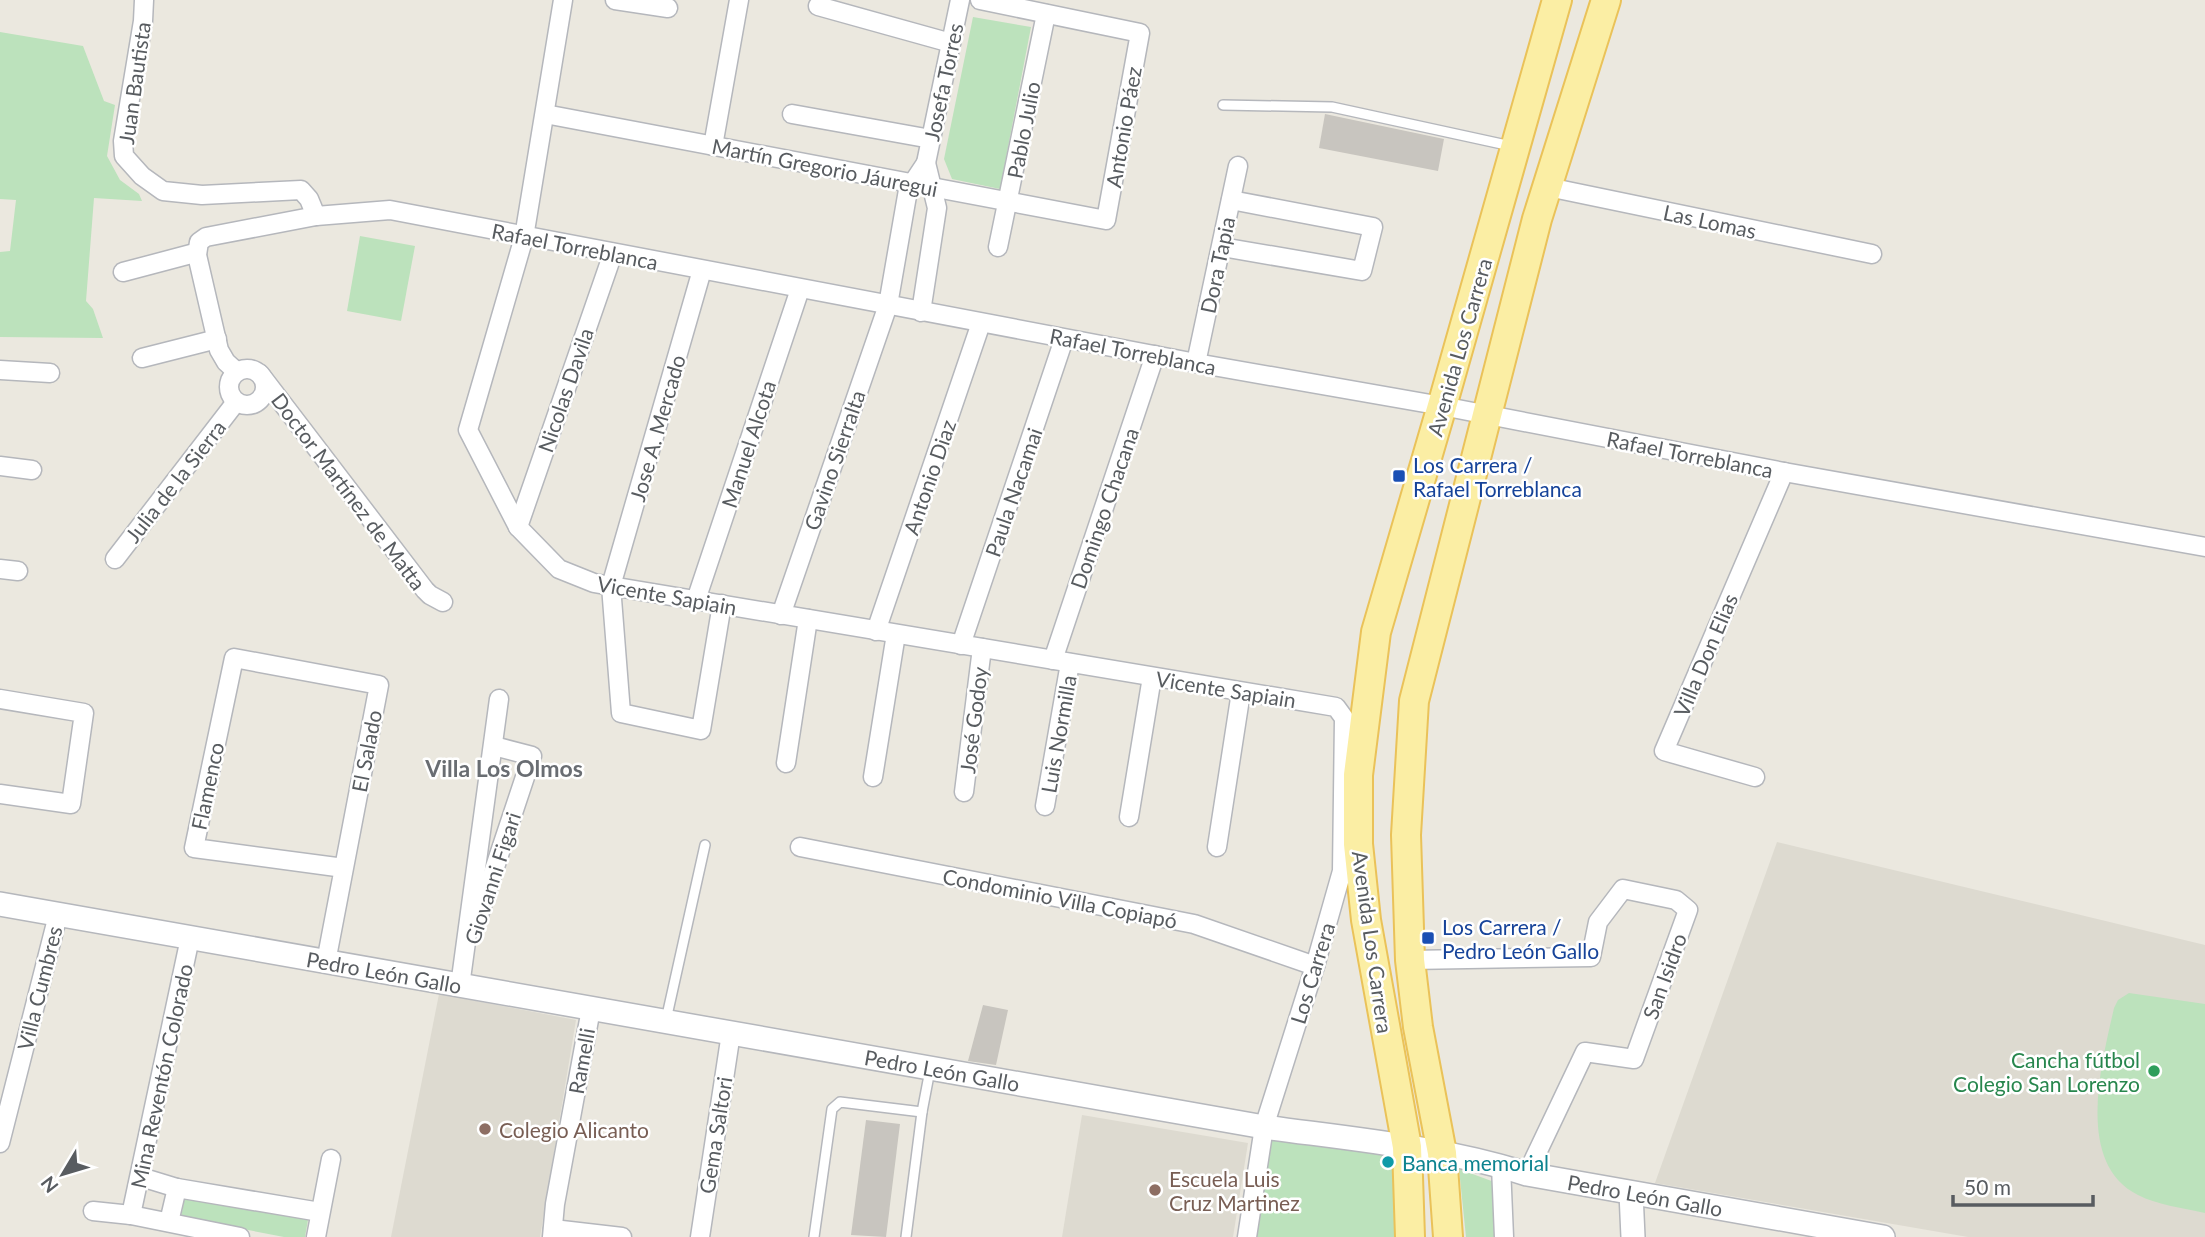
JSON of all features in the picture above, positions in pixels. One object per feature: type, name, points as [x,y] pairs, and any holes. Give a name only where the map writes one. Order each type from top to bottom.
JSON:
[{"type":"main road","name":"Avenida Los Carrera","points":[[1410,1237],[1407,1147],[1366,920],[1358,844],[1359,775],[1376,632],[1555,0]]},
{"type":"main road","name":"Avenida Los Carrera","points":[[1448,1237],[1442,1153],[1418,1027],[1409,960],[1406,835],[1414,701],[1537,219],[1606,0]]},
{"type":"street","name":"Juan Bautista","points":[[144,0],[143,21],[123,141],[124,156],[142,176],[163,191],[202,195],[301,190],[316,216]]},
{"type":"street","name":"Vicente Sapiain","points":[[564,0],[524,237],[468,430],[518,527],[559,569],[594,583],[1336,707]]},
{"type":"street","points":[[615,0],[667,8]]},
{"type":"street","points":[[713,146],[740,0]]},
{"type":"street","name":"Josefa Torres","points":[[921,312],[937,208],[923,185],[960,0]]},
{"type":"street","points":[[980,0],[1046,14]]},
{"type":"street","points":[[818,6],[951,43]]},
{"type":"street","name":"Antonio Páez","points":[[1046,14],[1140,33],[1106,220]]},
{"type":"street","name":"Pablo Julio","points":[[998,247],[1046,14]]},
{"type":"street","name":"Martín Gregorio Jáuregui","points":[[545,114],[1106,220]]},
{"type":"street","points":[[792,114],[931,139]]},
{"type":"street","name":"Dora Tapia","points":[[1196,363],[1238,166]]},
{"type":"street","points":[[888,305],[908,190],[923,185]]},
{"type":"street","name":"Las Lomas","points":[[1548,187],[1872,254]]},
{"type":"street","points":[[1222,247],[1362,271],[1373,227],[1231,200]]},
{"type":"street","name":"Rafael Torreblanca","points":[[197,255],[199,242],[206,237],[316,216],[390,210],[1065,339],[2205,547]]},
{"type":"street","name":"Nicolas Davila","points":[[518,527],[613,253]]},
{"type":"street","points":[[123,272],[191,254],[197,255],[217,339],[226,362],[237,372]]},
{"type":"street","name":"Jose A. Mercado","points":[[611,586],[702,270]]},
{"type":"street","name":"Manuel Alcota","points":[[696,600],[800,289]]},
{"type":"street","name":"Gavino Sierralta","points":[[781,615],[888,305]]},
{"type":"street","name":"Antonio Diaz","points":[[876,631],[981,323]]},
{"type":"street","points":[[142,358],[217,339]]},
{"type":"street","name":"Paula Nacamai","points":[[961,645],[1065,339]]},
{"type":"street","name":"Domingo Chacana","points":[[1061,661],[1154,355]]},
{"type":"street","points":[[248,369],[260,374],[266,385],[263,398],[250,406],[236,402],[229,383],[237,372],[248,369]]},
{"type":"street","points":[[0,370],[50,373]]},
{"type":"street","name":"Doctor Martínez de Matta","points":[[260,374],[425,590],[430,596],[443,602]]},
{"type":"street","name":"Julia de la Sierra","points":[[115,559],[236,402]]},
{"type":"street","points":[[0,466],[33,470]]},
{"type":"street","name":"Villa Don Elias","points":[[1755,777],[1664,751],[1784,472]]},
{"type":"street","points":[[0,569],[18,571]]},
{"type":"street","points":[[611,586],[621,713],[701,730],[722,604]]},
{"type":"street","points":[[786,763],[808,619]]},
{"type":"street","points":[[873,777],[896,634]]},
{"type":"street","name":"José Godoy","points":[[964,792],[982,648]]},
{"type":"street","name":"Flamenco","points":[[234,659],[194,848],[344,868]]},
{"type":"street","name":"El Salado","points":[[234,659],[379,685],[326,962]]},
{"type":"street","name":"Luis Normilla","points":[[1045,806],[1061,661]]},
{"type":"street","points":[[1129,817],[1152,677]]},
{"type":"street","points":[[1217,847],[1241,692]]},
{"type":"street","points":[[0,699],[84,713],[71,804],[0,794]]},
{"type":"street","name":"Giovanni Figari","points":[[460,986],[499,699]]},
{"type":"street","name":"Los Carrera","points":[[1247,1237],[1264,1127],[1342,871],[1344,718],[1336,707]]},
{"type":"street","name":"Giovanni Figari","points":[[466,956],[532,756],[494,746]]},
{"type":"street","name":"Condominio Villa Copiapó","points":[[800,847],[1194,924],[1315,966]]},
{"type":"street","name":"San Isidro","points":[[1409,960],[1591,957],[1598,922],[1623,889],[1676,900],[1688,909],[1634,1059],[1585,1052],[1527,1174]]},
{"type":"street","name":"Pedro León Gallo","points":[[0,904],[1264,1127],[1442,1153],[1527,1174],[1883,1237]]},
{"type":"street","name":"Villa Cumbres","points":[[1,1135],[58,915]]},
{"type":"street","name":"Mina Reventón Colorado","points":[[131,1215],[190,938]]},
{"type":"street","name":"Ramelli","points":[[552,1233],[591,1009]]},
{"type":"street","name":"Gema Saltori","points":[[700,1237],[730,1033]]},
{"type":"street","points":[[316,1237],[331,1159]]},
{"type":"street","points":[[1501,1166],[1504,1237]]},
{"type":"street","points":[[141,1177],[177,1188],[320,1212]]},
{"type":"street","points":[[169,1222],[177,1188]]},
{"type":"street","points":[[1632,1192],[1633,1237]]},
{"type":"street","points":[[93,1211],[131,1215],[240,1237]]},
{"type":"street","points":[[552,1233],[622,1237]]},
{"type":"lane","points":[[1223,105],[1332,107],[1515,147]]},
{"type":"lane","points":[[666,1022],[705,845]]},
{"type":"lane","points":[[906,1237],[922,1112],[931,1068]]},
{"type":"lane","points":[[814,1237],[832,1109],[840,1102],[922,1112]]},
{"type":"shaded area","points":[[1777,842],[2205,945],[2205,1237],[1968,1237],[1655,1183]]},
{"type":"shaded area","name":"Colegio Alicanto","points":[[439,994],[576,1020],[540,1237],[391,1237]]},
{"type":"shaded area","name":"Escuela Luis Cruz Martinez","points":[[1082,1115],[1248,1143],[1233,1237],[1062,1237]]},
{"type":"green space","points":[[973,17],[1031,27],[1000,189],[952,179],[944,159]]},
{"type":"green space","points":[[0,32],[83,46],[104,101],[115,105],[107,156],[120,180],[139,194],[142,201],[94,198],[86,301],[93,309],[103,338],[0,337],[0,252],[10,251],[16,200],[0,199]]},
{"type":"green space","points":[[360,236],[415,246],[401,321],[347,311]]},
{"type":"green space","name":"Cancha fútbol Colegio San Lorenzo","points":[[2129,993],[2205,1004],[2205,1213],[2162,1204],[2138,1195],[2118,1180],[2106,1160],[2099,1136],[2099,1082],[2114,1008],[2118,1000]]},
{"type":"green space","points":[[1267,1137],[1402,1151],[1405,1237],[1252,1237]]},
{"type":"green space","points":[[1459,1169],[1497,1183],[1498,1237],[1466,1237]]},
{"type":"green space","points":[[185,1197],[308,1220],[305,1237],[284,1237],[181,1217]]},
{"type":"building","points":[[1325,114],[1444,139],[1438,171],[1319,148]]},
{"type":"building","points":[[983,1005],[1008,1010],[996,1065],[968,1061]]},
{"type":"building","points":[[866,1120],[900,1124],[886,1237],[851,1235]]},
{"type":"place","name":"Los Carrera / Rafael Torreblanca","points":[[1399,476]]},
{"type":"place","name":"Los Carrera / Pedro León Gallo","points":[[1428,938]]},
{"type":"place","name":"Cancha fútbol Colegio San Lorenzo","points":[[2154,1071]]},
{"type":"place","name":"Colegio Alicanto","points":[[485,1129]]},
{"type":"place","name":"Banca memorial","points":[[1388,1162]]},
{"type":"place","name":"Escuela Luis Cruz Martinez","points":[[1155,1190]]},
{"type":"district","name":"Villa Los Olmos","points":[[504,768]]}]
